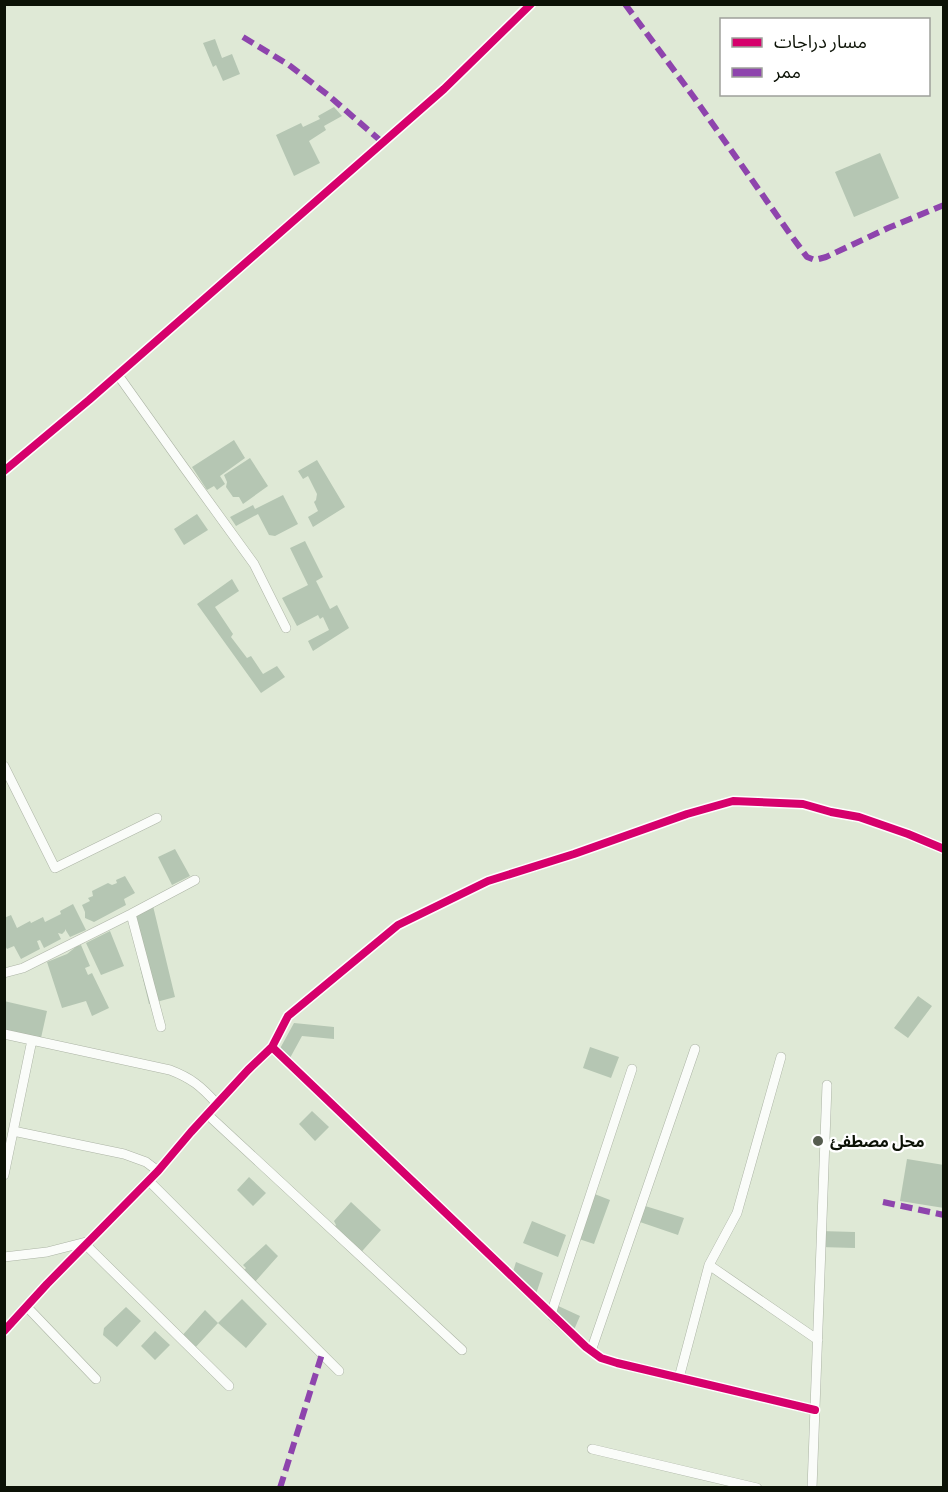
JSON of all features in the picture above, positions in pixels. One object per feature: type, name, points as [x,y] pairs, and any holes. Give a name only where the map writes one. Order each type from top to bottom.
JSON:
[{"type":"street","points":[[4,471],[118,375],[444,89],[531,4]]},
{"type":"street","points":[[118,375],[254,564],[286,628]]},
{"type":"street","points":[[4,765],[55,868],[157,818]]},
{"type":"street","points":[[4,1331],[158,1171],[207,1114],[272,1047],[288,1016],[398,925],[488,881],[574,854],[687,814],[734,801],[803,804],[831,813],[859,817],[944,849]]},
{"type":"street","points":[[4,973],[23,968],[195,880]]},
{"type":"street","points":[[131,914],[161,1027]]},
{"type":"street","points":[[4,1034],[170,1070],[186,1076],[203,1088],[217,1104]]},
{"type":"street","points":[[4,1175],[32,1040]]},
{"type":"street","points":[[272,1047],[551,1314],[601,1358],[815,1410]]},
{"type":"street","points":[[591,1351],[695,1049]]},
{"type":"street","points":[[679,1378],[709,1265],[737,1213],[781,1057]]},
{"type":"street","points":[[551,1314],[632,1069]]},
{"type":"street","points":[[812,1488],[827,1084]]},
{"type":"street","points":[[207,1114],[462,1350]]},
{"type":"street","points":[[13,1131],[124,1154],[146,1162],[158,1171]]},
{"type":"street","points":[[149,1180],[339,1371]]},
{"type":"street","points":[[4,1257],[47,1252],[88,1243]]},
{"type":"street","points":[[88,1243],[229,1386]]},
{"type":"street","points":[[709,1265],[818,1341]]},
{"type":"street","points":[[27,1307],[96,1379]]},
{"type":"street","points":[[592,1449],[757,1488]]},
{"type":"building","points":[[215,39],[222,58],[232,54],[240,74],[223,81],[216,65],[213,67],[203,43]]},
{"type":"building","points":[[334,107],[342,116],[324,126],[326,130],[309,141],[320,163],[294,176],[276,135],[301,123],[303,127],[320,119],[318,116]]},
{"type":"building","points":[[880,153],[899,198],[854,217],[835,172]]},
{"type":"building","points":[[234,440],[245,458],[220,476],[225,484],[217,490],[214,486],[207,490],[192,467]]},
{"type":"building","points":[[250,458],[268,486],[243,504],[239,497],[233,497],[226,487],[227,482],[224,475]]},
{"type":"building","points":[[317,460],[345,507],[313,527],[308,517],[318,511],[314,502],[317,494],[308,476],[303,479],[298,471]]},
{"type":"building","points":[[283,495],[298,524],[275,536],[269,535],[258,514],[236,526],[230,517],[253,505],[255,509]]},
{"type":"building","points":[[197,514],[208,530],[184,545],[174,529]]},
{"type":"building","points":[[305,541],[323,577],[316,581],[330,609],[337,605],[349,628],[313,651],[308,641],[329,630],[323,617],[320,619],[318,615],[297,626],[282,598],[308,585],[290,548]]},
{"type":"building","points":[[232,579],[239,591],[215,607],[233,634],[231,637],[247,658],[251,656],[263,674],[277,666],[285,677],[261,693],[197,604]]},
{"type":"building","points":[[175,849],[190,876],[172,885],[158,857]]},
{"type":"building","points":[[125,876],[135,893],[124,899],[126,905],[94,922],[85,918],[82,905],[90,901],[88,898],[93,896],[92,891],[108,883],[112,885],[117,883],[116,880]]},
{"type":"building","points":[[73,904],[86,930],[70,937],[65,929],[62,934],[58,933],[61,939],[44,948],[40,940],[37,941],[40,949],[21,959],[14,946],[7,949],[4,944],[4,918],[11,915],[17,928],[43,917],[45,922],[61,914],[60,911]]},
{"type":"building","points":[[153,906],[175,997],[149,1004],[140,967],[143,964],[133,917]]},
{"type":"building","points":[[110,931],[124,966],[101,975],[86,943]]},
{"type":"building","points":[[81,945],[90,966],[85,968],[88,975],[92,973],[109,1008],[92,1016],[86,1001],[62,1008],[47,962]]},
{"type":"building","points":[[918,996],[932,1006],[908,1038],[894,1028]]},
{"type":"building","points":[[4,1001],[47,1011],[41,1038],[4,1031]]},
{"type":"building","points":[[294,1023],[334,1027],[334,1039],[302,1036],[290,1058],[277,1054]]},
{"type":"building","points":[[590,1047],[619,1057],[611,1078],[583,1068]]},
{"type":"building","points":[[312,1111],[329,1127],[315,1141],[299,1124]]},
{"type":"building","points":[[907,1159],[944,1165],[944,1208],[900,1201]]},
{"type":"building","points":[[249,1177],[266,1193],[253,1206],[237,1190]]},
{"type":"building","points":[[592,1193],[610,1200],[594,1244],[576,1238]]},
{"type":"building","points":[[351,1202],[381,1230],[356,1258],[329,1233],[336,1225],[334,1221]]},
{"type":"building","points":[[642,1205],[684,1218],[678,1235],[637,1221]]},
{"type":"building","points":[[532,1221],[566,1235],[558,1257],[523,1243]]},
{"type":"building","points":[[820,1231],[855,1232],[855,1248],[820,1247]]},
{"type":"building","points":[[266,1244],[278,1256],[254,1283],[242,1272],[246,1268],[243,1265]]},
{"type":"building","points":[[516,1262],[543,1273],[536,1294],[511,1278]]},
{"type":"building","points":[[242,1299],[267,1324],[246,1348],[218,1323]]},
{"type":"building","points":[[554,1304],[580,1316],[570,1339],[548,1319]]},
{"type":"building","points":[[126,1307],[141,1321],[117,1347],[103,1335],[104,1328]]},
{"type":"building","points":[[205,1310],[218,1323],[193,1350],[180,1338]]},
{"type":"building","points":[[155,1331],[170,1345],[155,1360],[141,1346]]},
{"type":"marked path","points":[[625,4],[807,257],[815,260],[826,257],[944,205]]},
{"type":"marked path","points":[[243,37],[289,65],[382,142]]},
{"type":"marked path","points":[[883,1202],[944,1215]]},
{"type":"marked path","points":[[280,1488],[322,1354]]},
{"type":"cycle path","points":[[4,471],[89,400],[444,89],[531,4]]},
{"type":"cycle path","points":[[4,1331],[158,1171],[191,1132],[272,1047],[288,1016],[398,925],[488,881],[574,854],[687,814],[733,801],[803,804],[859,817],[944,849]]},
{"type":"cycle path","points":[[272,1047],[586,1347],[601,1358],[815,1410]]},
{"type":"place","name":"محل مصطفئ","points":[[818,1141]]}]
